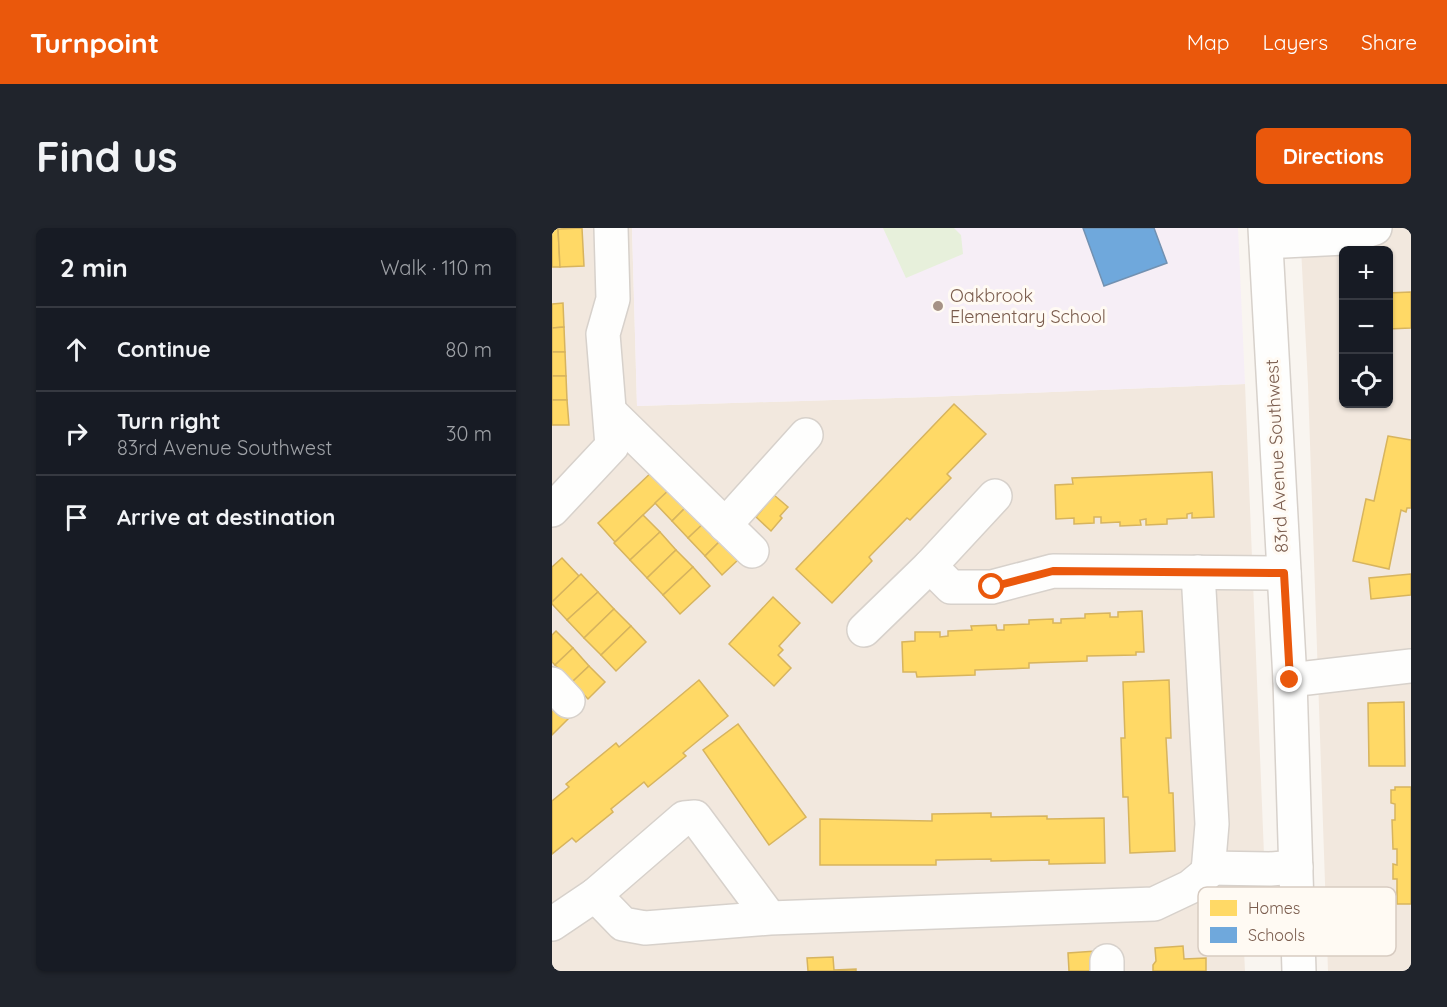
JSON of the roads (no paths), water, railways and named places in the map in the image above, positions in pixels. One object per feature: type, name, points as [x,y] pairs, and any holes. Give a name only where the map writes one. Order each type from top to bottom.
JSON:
[{"type":"street","points":[[552,510],[612,446],[603,334],[613,298],[611,228]]},
{"type":"street","points":[[1265,235],[1344,238],[1375,228]]},
{"type":"street","name":"83rd Avenue Southwest","points":[[1265,235],[1290,680],[1297,887]]},
{"type":"street","points":[[610,412],[752,551]]},
{"type":"street","points":[[725,525],[806,435]]},
{"type":"street","points":[[864,630],[930,566],[995,496]]},
{"type":"street","points":[[930,566],[951,587],[992,587],[1053,571],[1284,573]]},
{"type":"street","points":[[595,895],[623,924],[645,928],[770,918],[1154,904],[1190,887],[1208,872],[1212,824],[1198,572]]},
{"type":"street","points":[[1290,680],[1411,666]]},
{"type":"street","points":[[552,924],[595,895],[684,818],[695,817],[770,918]]},
{"type":"street","points":[[1208,868],[1296,867]]},
{"type":"street","name":"83rd Avenue Southwest","points":[[1299,956],[1299,971]]},
{"type":"place","name":"Oakbrook Elementary School","points":[[938,306]]}]
